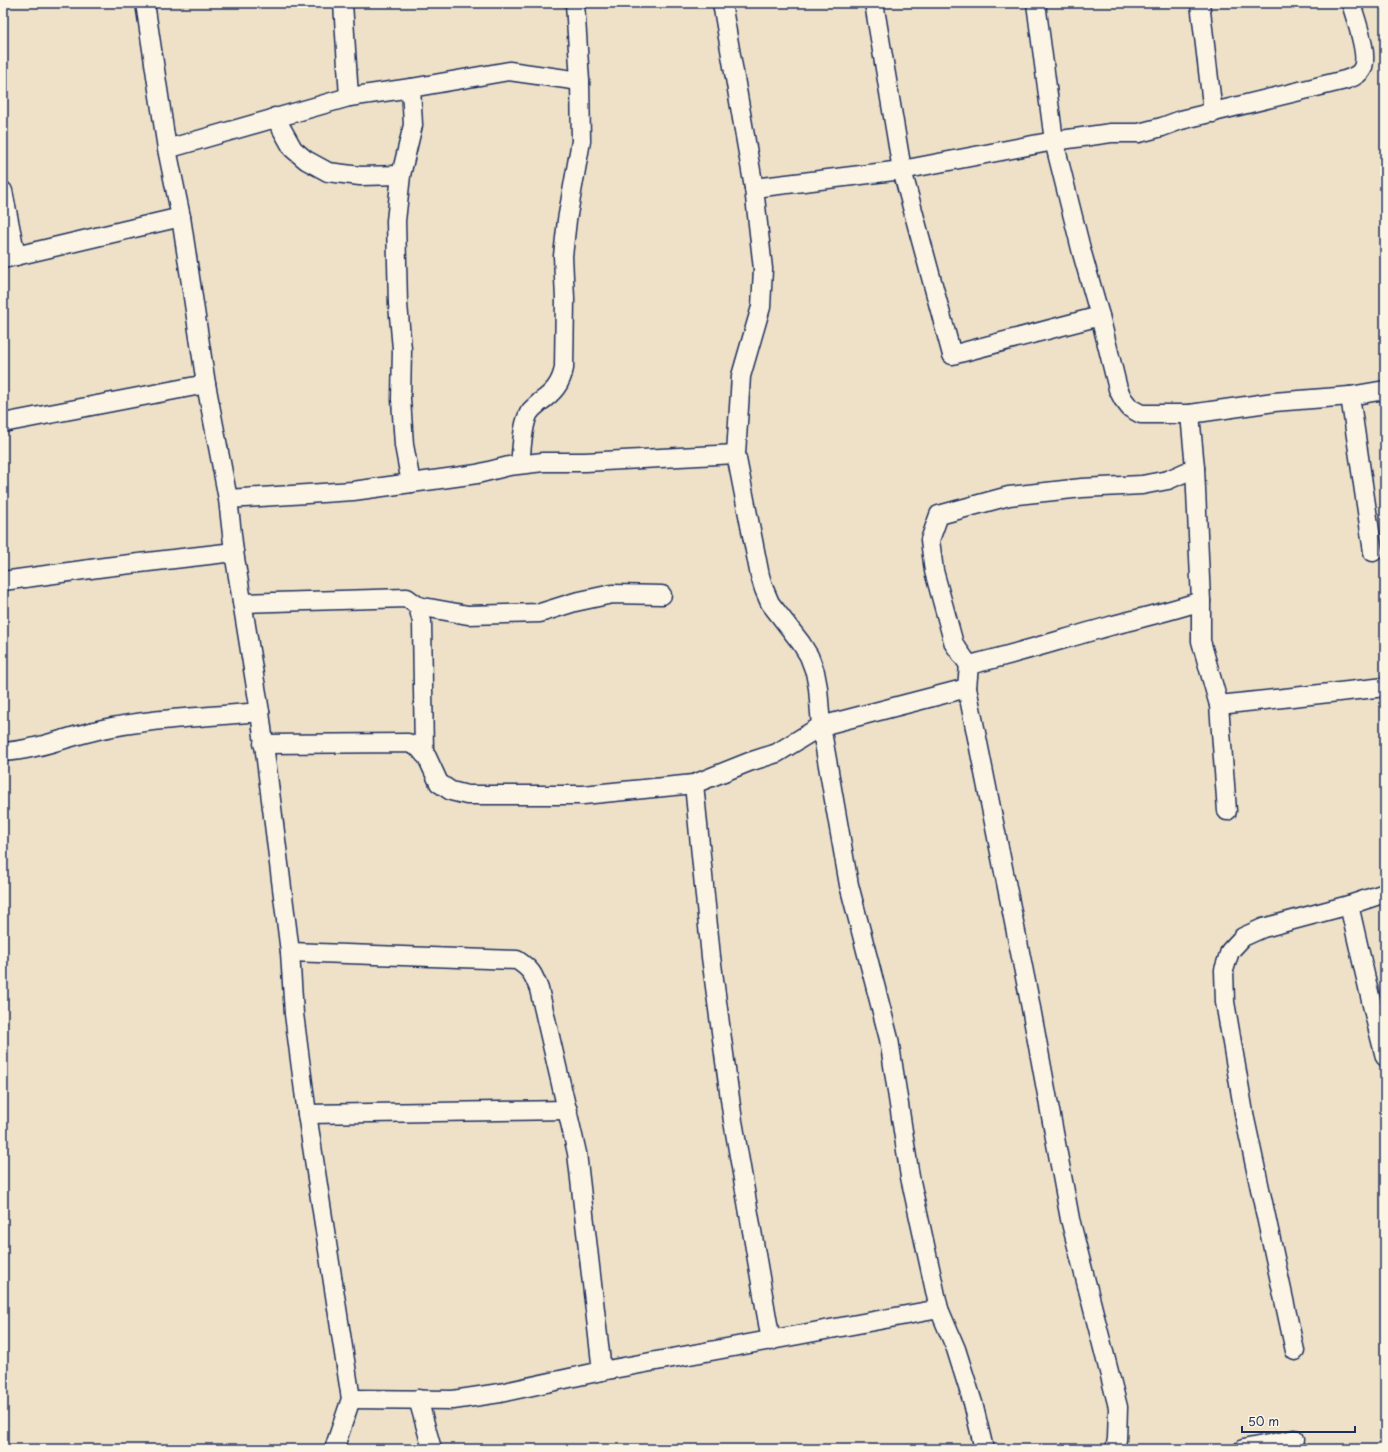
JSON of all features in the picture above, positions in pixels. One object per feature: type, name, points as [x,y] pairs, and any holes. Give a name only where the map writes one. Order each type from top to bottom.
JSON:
[{"type":"street","points":[[145,3],[167,149],[181,217],[206,384],[228,499],[234,552],[260,712],[290,952],[294,1014],[307,1114],[351,1398],[334,1449]]},
{"type":"street","points":[[343,3],[349,97]]},
{"type":"street","points":[[520,464],[522,441],[529,414],[532,408],[541,402],[559,385],[564,368],[565,299],[563,256],[567,220],[581,141],[580,81],[575,3]]},
{"type":"street","points":[[722,3],[754,188],[763,269],[761,307],[741,376],[736,454],[760,576],[764,589],[770,603],[809,656],[818,688],[821,726],[850,885],[890,1038],[910,1177],[939,1309],[956,1349],[973,1403],[984,1449]]},
{"type":"street","points":[[874,3],[902,170],[952,355],[1100,316]]},
{"type":"street","points":[[1036,3],[1054,141],[1118,389],[1130,408],[1141,414],[1190,414],[1274,402],[1350,396],[1385,390]]},
{"type":"street","points":[[1200,3],[1213,112]]},
{"type":"street","points":[[754,188],[902,170],[1054,141],[1111,133],[1139,133],[1213,112],[1354,77],[1362,70],[1364,50],[1351,3]]},
{"type":"street","points":[[167,149],[349,97],[509,71],[580,81]]},
{"type":"street","points":[[411,88],[413,125],[402,175],[396,221],[398,304],[402,348],[401,399],[404,445],[412,483]]},
{"type":"street","points":[[275,117],[293,149],[306,160],[328,172],[360,176],[402,175]]},
{"type":"street","points":[[3,191],[10,258],[181,217]]},
{"type":"street","points":[[3,423],[206,384]]},
{"type":"street","points":[[1350,396],[1373,552]]},
{"type":"street","points":[[1190,414],[1195,468],[1201,601],[1201,641],[1219,704],[1227,810]]},
{"type":"street","points":[[228,499],[353,491],[477,474],[520,464],[736,454]]},
{"type":"street","points":[[1115,1449],[1117,1439],[1118,1407],[1070,1219],[1028,992],[967,688],[969,665],[954,644],[934,571],[930,540],[939,515],[1009,496],[1050,490],[1142,484],[1168,480],[1195,468]]},
{"type":"street","points":[[3,581],[234,552]]},
{"type":"street","points":[[242,603],[407,598],[418,606],[468,615],[540,612],[575,602],[612,594],[662,595]]},
{"type":"street","points":[[969,665],[1011,656],[1110,626],[1201,601]]},
{"type":"street","points":[[418,606],[422,622],[424,754]]},
{"type":"street","points":[[263,744],[408,743],[418,747],[427,757],[439,783],[452,791],[467,795],[583,796],[694,784],[749,762],[777,754],[821,726],[967,688]]},
{"type":"street","points":[[1219,704],[1385,688]]},
{"type":"street","points":[[3,752],[19,751],[99,730],[159,720],[260,712]]},
{"type":"street","points":[[694,784],[711,957],[731,1106],[771,1341]]},
{"type":"street","points":[[1295,1351],[1245,1119],[1225,1002],[1224,970],[1230,951],[1243,938],[1263,928],[1349,905],[1385,893]]},
{"type":"street","points":[[1349,905],[1385,1055]]},
{"type":"street","points":[[290,952],[517,960],[533,973],[539,990],[577,1153],[602,1372]]},
{"type":"street","points":[[307,1114],[568,1110]]},
{"type":"street","points":[[351,1398],[453,1400],[500,1393],[602,1372],[939,1309]]},
{"type":"street","points":[[418,1399],[432,1449]]},
{"type":"street","points":[[1243,1449],[1295,1439]]}]
